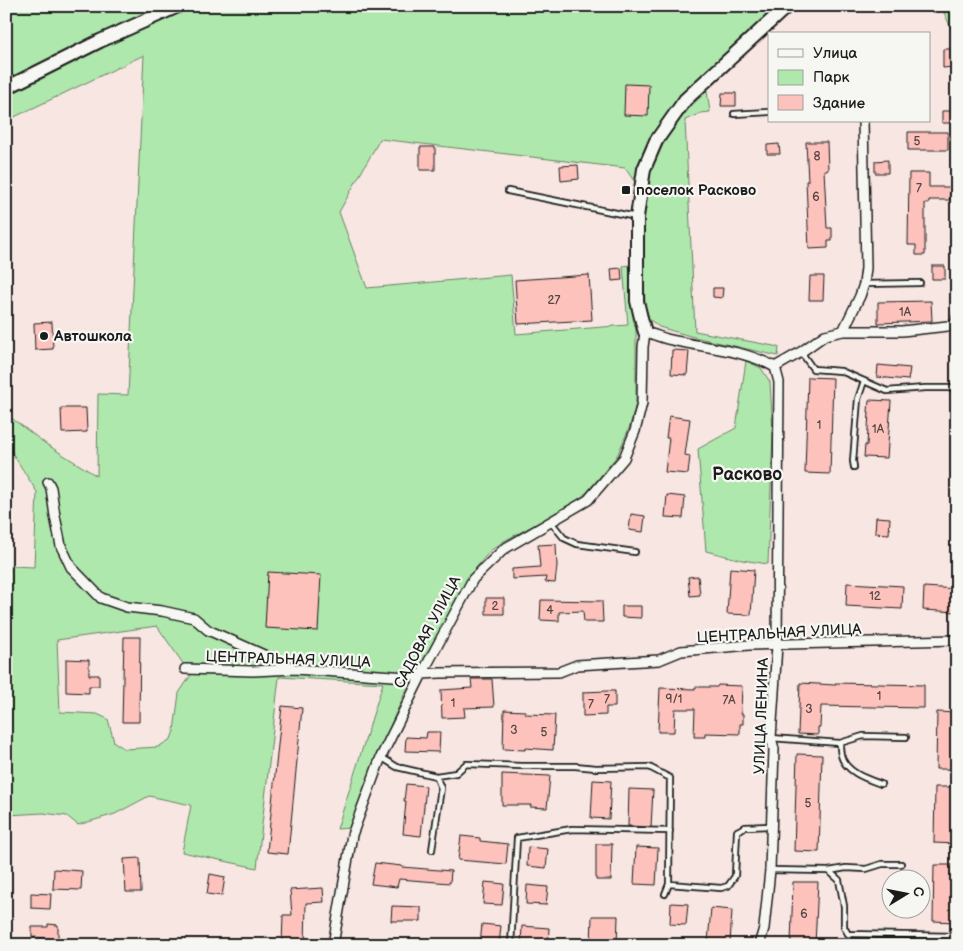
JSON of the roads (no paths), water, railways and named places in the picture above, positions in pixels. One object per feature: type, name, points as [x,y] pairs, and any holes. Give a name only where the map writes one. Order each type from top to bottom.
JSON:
[{"type":"street","points":[[6,88],[100,40],[178,6]]},
{"type":"street","name":"САДОВАЯ УЛИЦА","points":[[332,945],[352,835],[381,757],[422,674],[473,579],[504,549],[588,500],[624,458],[635,431],[642,403],[645,332],[637,301],[637,218],[644,169],[656,141],[685,100],[787,6]]},
{"type":"street","points":[[843,331],[860,296],[866,268],[863,122]]},
{"type":"street","points":[[645,332],[667,339],[749,355],[764,360],[775,367],[800,352],[824,334],[843,331],[902,331],[955,325]]},
{"type":"street","name":"УЛИЦА ЛЕНИНА","points":[[759,945],[764,928],[770,870],[774,749],[771,738],[777,644],[778,382],[775,367]]},
{"type":"street","points":[[48,482],[52,488],[61,546],[64,553],[71,567],[101,598],[127,606],[194,618],[208,630],[295,670]]},
{"type":"street","name":"ЦЕНТРАЛЬНАЯ УЛИЦА","points":[[186,670],[295,670],[407,677],[422,674],[559,672],[578,665],[660,660],[681,651],[749,644],[957,640]]},
{"type":"lane","points":[[734,114],[768,112]]},
{"type":"lane","points":[[508,191],[637,218]]},
{"type":"lane","points":[[864,284],[920,283]]},
{"type":"lane","points":[[955,325],[957,311]]},
{"type":"lane","points":[[800,352],[813,369],[841,371],[887,391],[952,388]]},
{"type":"lane","points":[[854,467],[858,398],[864,381]]},
{"type":"lane","points":[[551,522],[564,538],[577,544],[635,552]]},
{"type":"lane","points":[[771,738],[840,742],[863,736],[906,737]]},
{"type":"lane","points":[[840,742],[841,756],[851,770],[864,778],[881,784]]},
{"type":"lane","points":[[381,757],[397,767],[436,776],[456,773],[466,764],[596,768],[649,767],[670,778],[669,884],[665,894]]},
{"type":"lane","points":[[432,850],[441,788],[436,776]]},
{"type":"lane","points":[[669,884],[722,888],[728,886],[736,876],[737,831],[745,827],[771,826]]},
{"type":"lane","points":[[511,945],[517,838],[572,829],[670,831]]},
{"type":"lane","points":[[770,870],[829,871],[846,868],[866,869],[882,864],[900,864]]},
{"type":"lane","points":[[829,871],[839,880],[844,906],[844,926],[848,934],[957,936]]},
{"type":"place","name":"поселок Расково","points":[[626,190]]},
{"type":"place","name":"Автошкола","points":[[44,336]]},
{"type":"district","name":"Расково","points":[[747,474]]}]
